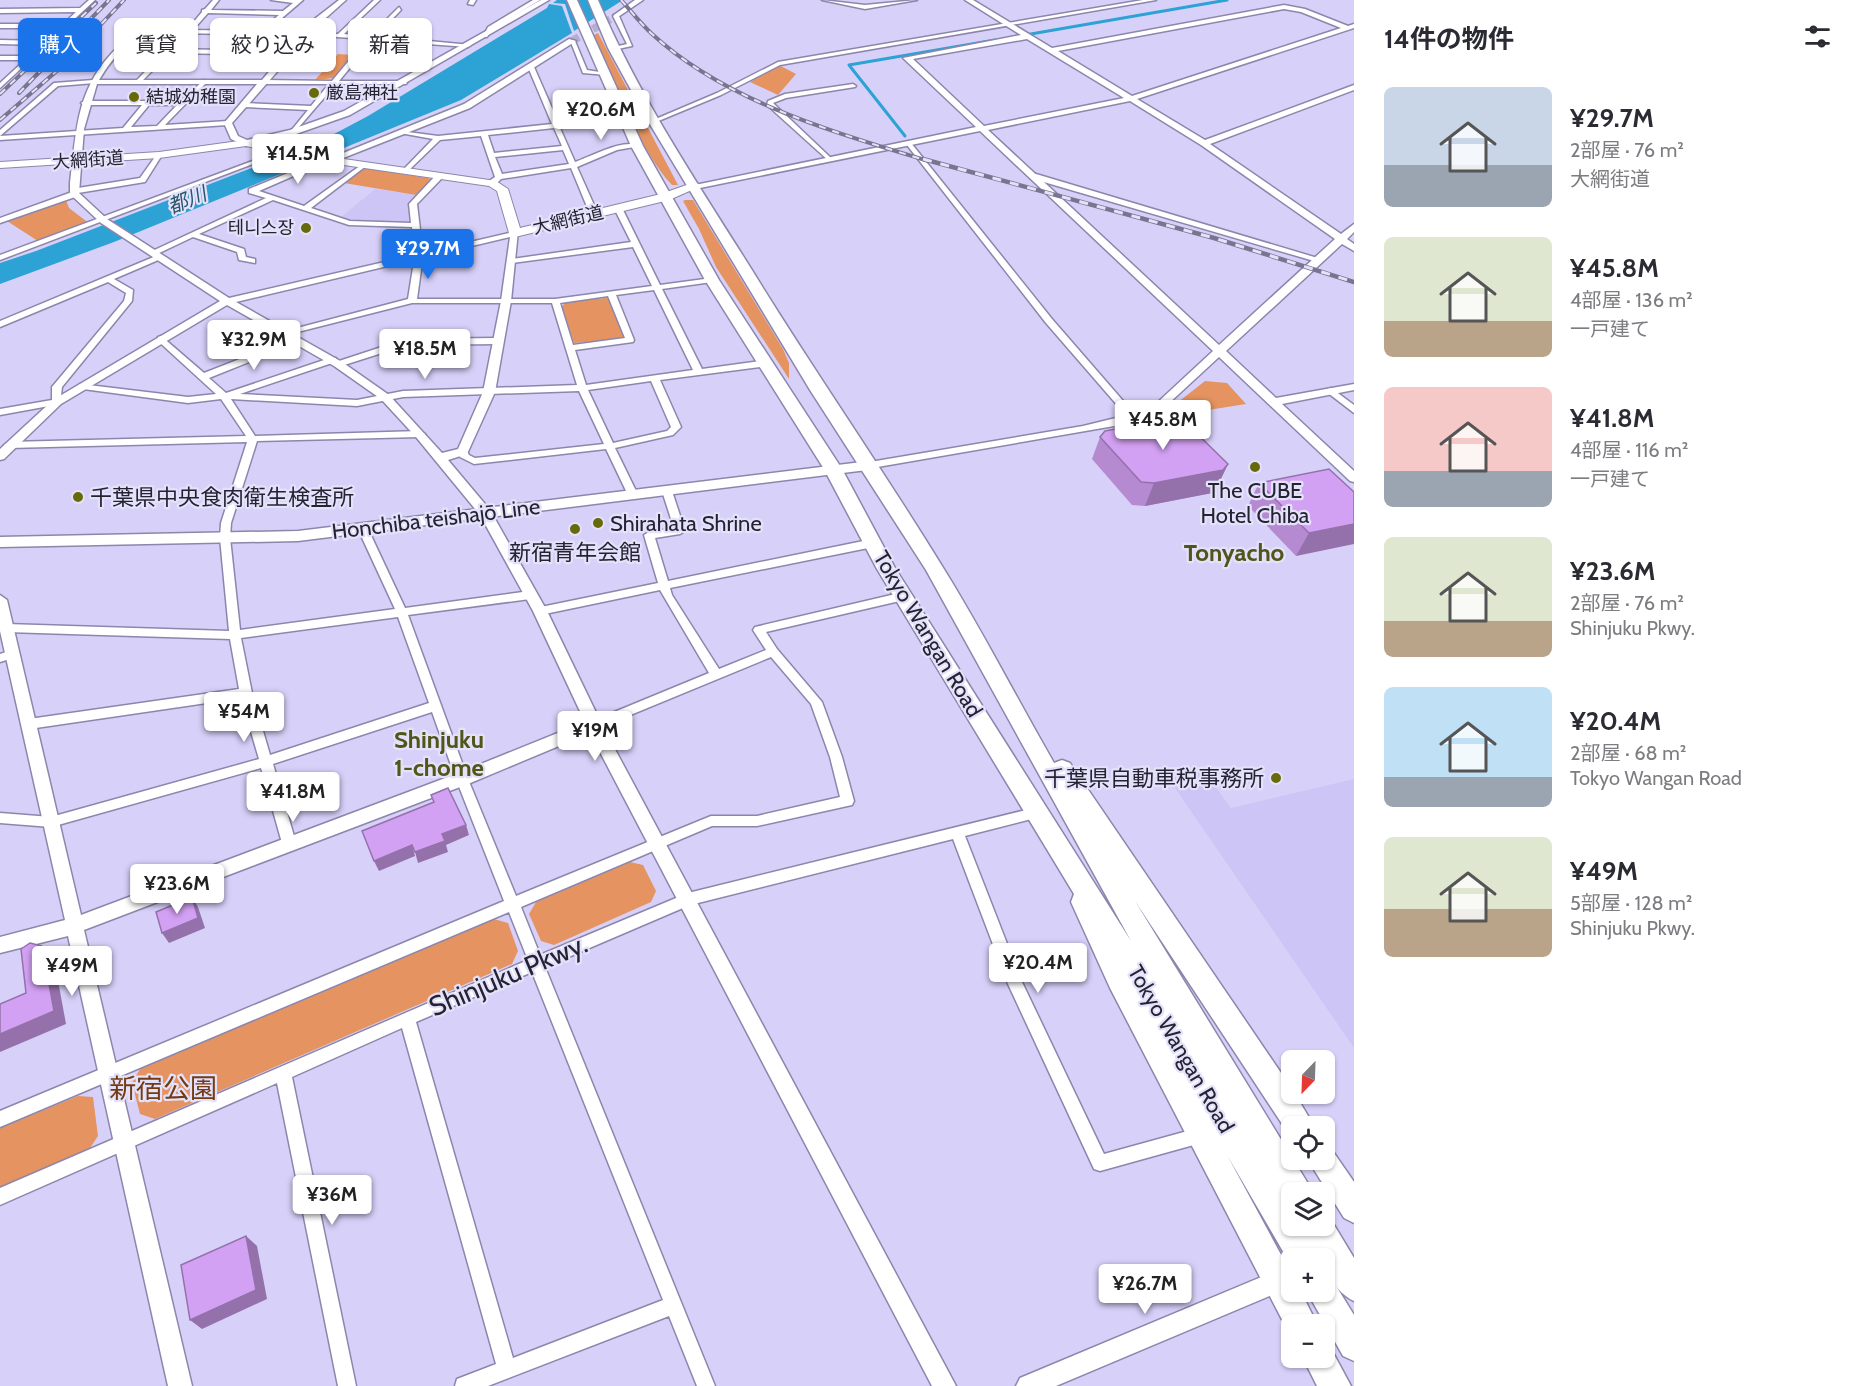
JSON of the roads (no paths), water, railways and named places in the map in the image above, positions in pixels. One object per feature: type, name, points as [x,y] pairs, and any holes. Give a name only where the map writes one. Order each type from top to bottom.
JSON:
[{"type":"highway","name":"Tokyo Wangan Road","points":[[593,0],[613,48],[654,122],[818,390],[870,466],[934,568],[1004,688],[1026,733],[1148,947],[1291,1182]]},
{"type":"highway","name":"Tokyo Wangan Road","points":[[569,1],[638,146],[712,280],[833,469],[886,569],[1038,812],[1072,871],[1103,916],[1297,1248]]},
{"type":"highway","points":[[1004,688],[1038,731],[1141,894],[1195,968],[1293,1116]]},
{"type":"highway","points":[[1072,871],[1088,916],[1296,1314]]},
{"type":"highway","points":[[1329,1170],[1354,1208]]},
{"type":"highway","points":[[1323,1236],[1354,1286]]},
{"type":"highway","points":[[1328,1302],[1354,1345]]},
{"type":"highway","points":[[1325,1368],[1335,1386]]},
{"type":"main road","name":"大網街道","points":[[0,165],[159,155],[246,143],[330,160]]},
{"type":"main road","points":[[330,160],[440,176],[496,180]]},
{"type":"main road","name":"大網街道","points":[[496,180],[502,189],[515,233],[665,197],[695,186]]},
{"type":"main road","name":"Honchiba teishajō Line","points":[[0,542],[298,536],[870,466]]},
{"type":"street","points":[[72,18],[92,0]]},
{"type":"street","points":[[198,22],[205,15],[204,11],[216,0]]},
{"type":"street","points":[[274,0],[298,1]]},
{"type":"street","points":[[323,18],[343,0]]},
{"type":"street","points":[[340,35],[377,0]]},
{"type":"street","points":[[228,123],[234,137],[246,143],[293,132],[347,113],[404,83],[544,0]]},
{"type":"street","points":[[613,48],[630,45],[616,16],[640,0]]},
{"type":"street","points":[[825,0],[865,7],[914,0]]},
{"type":"street","points":[[968,0],[1204,142],[1354,248]]},
{"type":"street","points":[[654,122],[719,94],[778,64],[1153,0]]},
{"type":"street","points":[[278,18],[298,1]]},
{"type":"street","points":[[1052,50],[1284,7],[1303,10],[1351,27]]},
{"type":"street","points":[[390,18],[399,9]]},
{"type":"street","points":[[0,11],[81,10]]},
{"type":"street","points":[[204,11],[284,13]]},
{"type":"street","points":[[0,26],[18,26]]},
{"type":"street","points":[[695,186],[1130,99],[1351,27]]},
{"type":"street","points":[[336,35],[348,36]]},
{"type":"street","points":[[1028,35],[907,58],[1354,478]]},
{"type":"street","points":[[415,225],[349,223],[252,191],[477,101],[572,41],[585,72],[604,74]]},
{"type":"street","points":[[0,42],[18,42]]},
{"type":"street","points":[[432,42],[468,45]]},
{"type":"street","points":[[114,54],[93,82],[84,103],[75,192],[104,221],[132,240],[227,301],[336,362],[385,397],[420,434],[485,513],[540,611],[594,725],[658,841],[944,1386]]},
{"type":"street","points":[[0,58],[18,58]]},
{"type":"street","points":[[293,132],[348,65]]},
{"type":"street","points":[[531,68],[594,214]]},
{"type":"street","points":[[2,83],[18,69]]},
{"type":"street","points":[[138,82],[147,72]]},
{"type":"street","points":[[0,138],[228,123],[273,72]]},
{"type":"street","points":[[0,134],[56,84],[93,82],[404,83]]},
{"type":"street","points":[[158,128],[204,82]]},
{"type":"street","points":[[829,159],[770,105],[770,102],[785,96],[853,86]]},
{"type":"street","points":[[1204,142],[1354,87]]},
{"type":"street","points":[[84,103],[183,103]]},
{"type":"street","points":[[125,130],[147,103]]},
{"type":"street","points":[[245,105],[313,108]]},
{"type":"street","points":[[402,132],[438,138],[625,119]]},
{"type":"street","points":[[484,134],[496,180],[573,166],[616,148],[638,146]]},
{"type":"street","points":[[405,171],[438,138]]},
{"type":"street","points":[[909,144],[1049,321],[1134,419]]},
{"type":"street","points":[[491,155],[565,148]]},
{"type":"street","points":[[0,258],[104,221],[284,151]]},
{"type":"street","points":[[0,221],[75,192],[142,180],[159,155]]},
{"type":"street","points":[[305,209],[364,165]]},
{"type":"street","points":[[412,302],[419,255],[412,204],[440,176]]},
{"type":"street","points":[[1032,176],[1317,259]]},
{"type":"street","points":[[0,324],[108,279],[272,198]]},
{"type":"street","points":[[618,208],[699,373]]},
{"type":"street","points":[[870,466],[1092,429],[1134,419],[1163,404],[1354,227]]},
{"type":"street","points":[[0,456],[57,402],[227,301],[515,233],[506,301],[489,392],[463,451],[465,457],[474,461],[610,446],[670,433],[676,427],[655,380]]},
{"type":"street","points":[[194,235],[241,251],[242,258],[252,261]]},
{"type":"street","points":[[512,261],[636,244]]},
{"type":"street","points":[[57,402],[57,387],[128,300],[130,292],[108,279]]},
{"type":"street","points":[[203,378],[290,337],[412,302],[555,301],[712,280]]},
{"type":"street","points":[[569,348],[630,340],[612,295]]},
{"type":"street","points":[[555,301],[582,388],[633,495]]},
{"type":"street","points":[[161,339],[224,396],[253,439]]},
{"type":"street","points":[[224,396],[406,342],[498,341]]},
{"type":"street","points":[[83,386],[188,400],[224,396],[357,403],[385,397],[582,388],[655,380],[767,363]]},
{"type":"street","points":[[1274,402],[1354,387]]},
{"type":"street","points":[[1331,391],[1354,411]]},
{"type":"street","points":[[0,412],[57,402]]},
{"type":"street","points":[[0,403],[15,409]]},
{"type":"street","points":[[9,445],[420,434]]},
{"type":"street","points":[[253,439],[226,523],[225,538],[235,636],[246,693],[289,843]]},
{"type":"street","points":[[440,458],[463,451]]},
{"type":"street","points":[[667,490],[680,531],[649,535],[667,595],[716,674]]},
{"type":"street","points":[[363,529],[401,611],[462,779],[706,1386]]},
{"type":"street","points":[[540,611],[873,543]]},
{"type":"street","points":[[6,628],[235,636],[401,611],[530,595]]},
{"type":"street","points":[[0,1119],[658,841],[711,821],[758,821],[848,801],[836,757],[816,702],[773,652],[759,630],[903,596]]},
{"type":"street","points":[[0,600],[6,628],[6,656],[28,724],[180,1386]]},
{"type":"street","points":[[0,945],[74,926],[462,779],[773,652]]},
{"type":"street","points":[[28,724],[246,693]]},
{"type":"street","points":[[0,818],[51,822],[265,762],[435,706]]},
{"type":"street","name":"Shinjuku Pkwy.","points":[[0,1197],[536,962],[688,899],[1038,812]]},
{"type":"street","points":[[957,833],[1016,984],[1100,1163],[1202,1135]]},
{"type":"street","points":[[407,1018],[507,1369]]},
{"type":"street","points":[[283,1073],[347,1386]]},
{"type":"street","points":[[1028,1386],[1278,1281]]},
{"type":"street","points":[[464,1386],[673,1305]]},
{"type":"water","points":[[557,0],[623,0],[574,31],[565,4],[553,3]]},
{"type":"water","name":"都川","points":[[549,4],[562,6],[572,33],[461,100],[114,242],[0,284],[0,263],[319,142],[368,116],[547,8]]},
{"type":"waterway","points":[[1025,35],[1227,0]]},
{"type":"waterway","points":[[905,136],[849,65],[995,40]]},
{"type":"tunnel","points":[[572,41],[616,16]]},
{"type":"railway","points":[[19,93],[109,0]]},
{"type":"railway","points":[[0,120],[58,70],[124,0]]},
{"type":"railway","points":[[621,0],[648,30],[681,58],[747,96],[819,126],[928,161]]},
{"type":"railway","points":[[0,94],[96,3]]},
{"type":"railway","points":[[923,159],[1214,238],[1354,282]]},
{"type":"place","name":"厳島神社","points":[[314,93]]},
{"type":"place","name":"結城幼稚園","points":[[134,97]]},
{"type":"place","name":"테니스장","points":[[306,228]]},
{"type":"place","name":"The CUBE Hotel Chiba","points":[[1255,467]]},
{"type":"place","name":"千葉県中央食肉衛生検査所","points":[[78,497]]},
{"type":"place","name":"Shirahata Shrine","points":[[598,523]]},
{"type":"place","name":"新宿青年会館","points":[[575,529]]},
{"type":"place","name":"千葉県自動車税事務所","points":[[1276,778]]},
{"type":"district","name":"Tonyacho","points":[[1234,552]]},
{"type":"district","name":"Shinjuku 1-chome","points":[[439,753]]},
{"type":"park label","name":"新宿公園","points":[[163,1088]]}]
